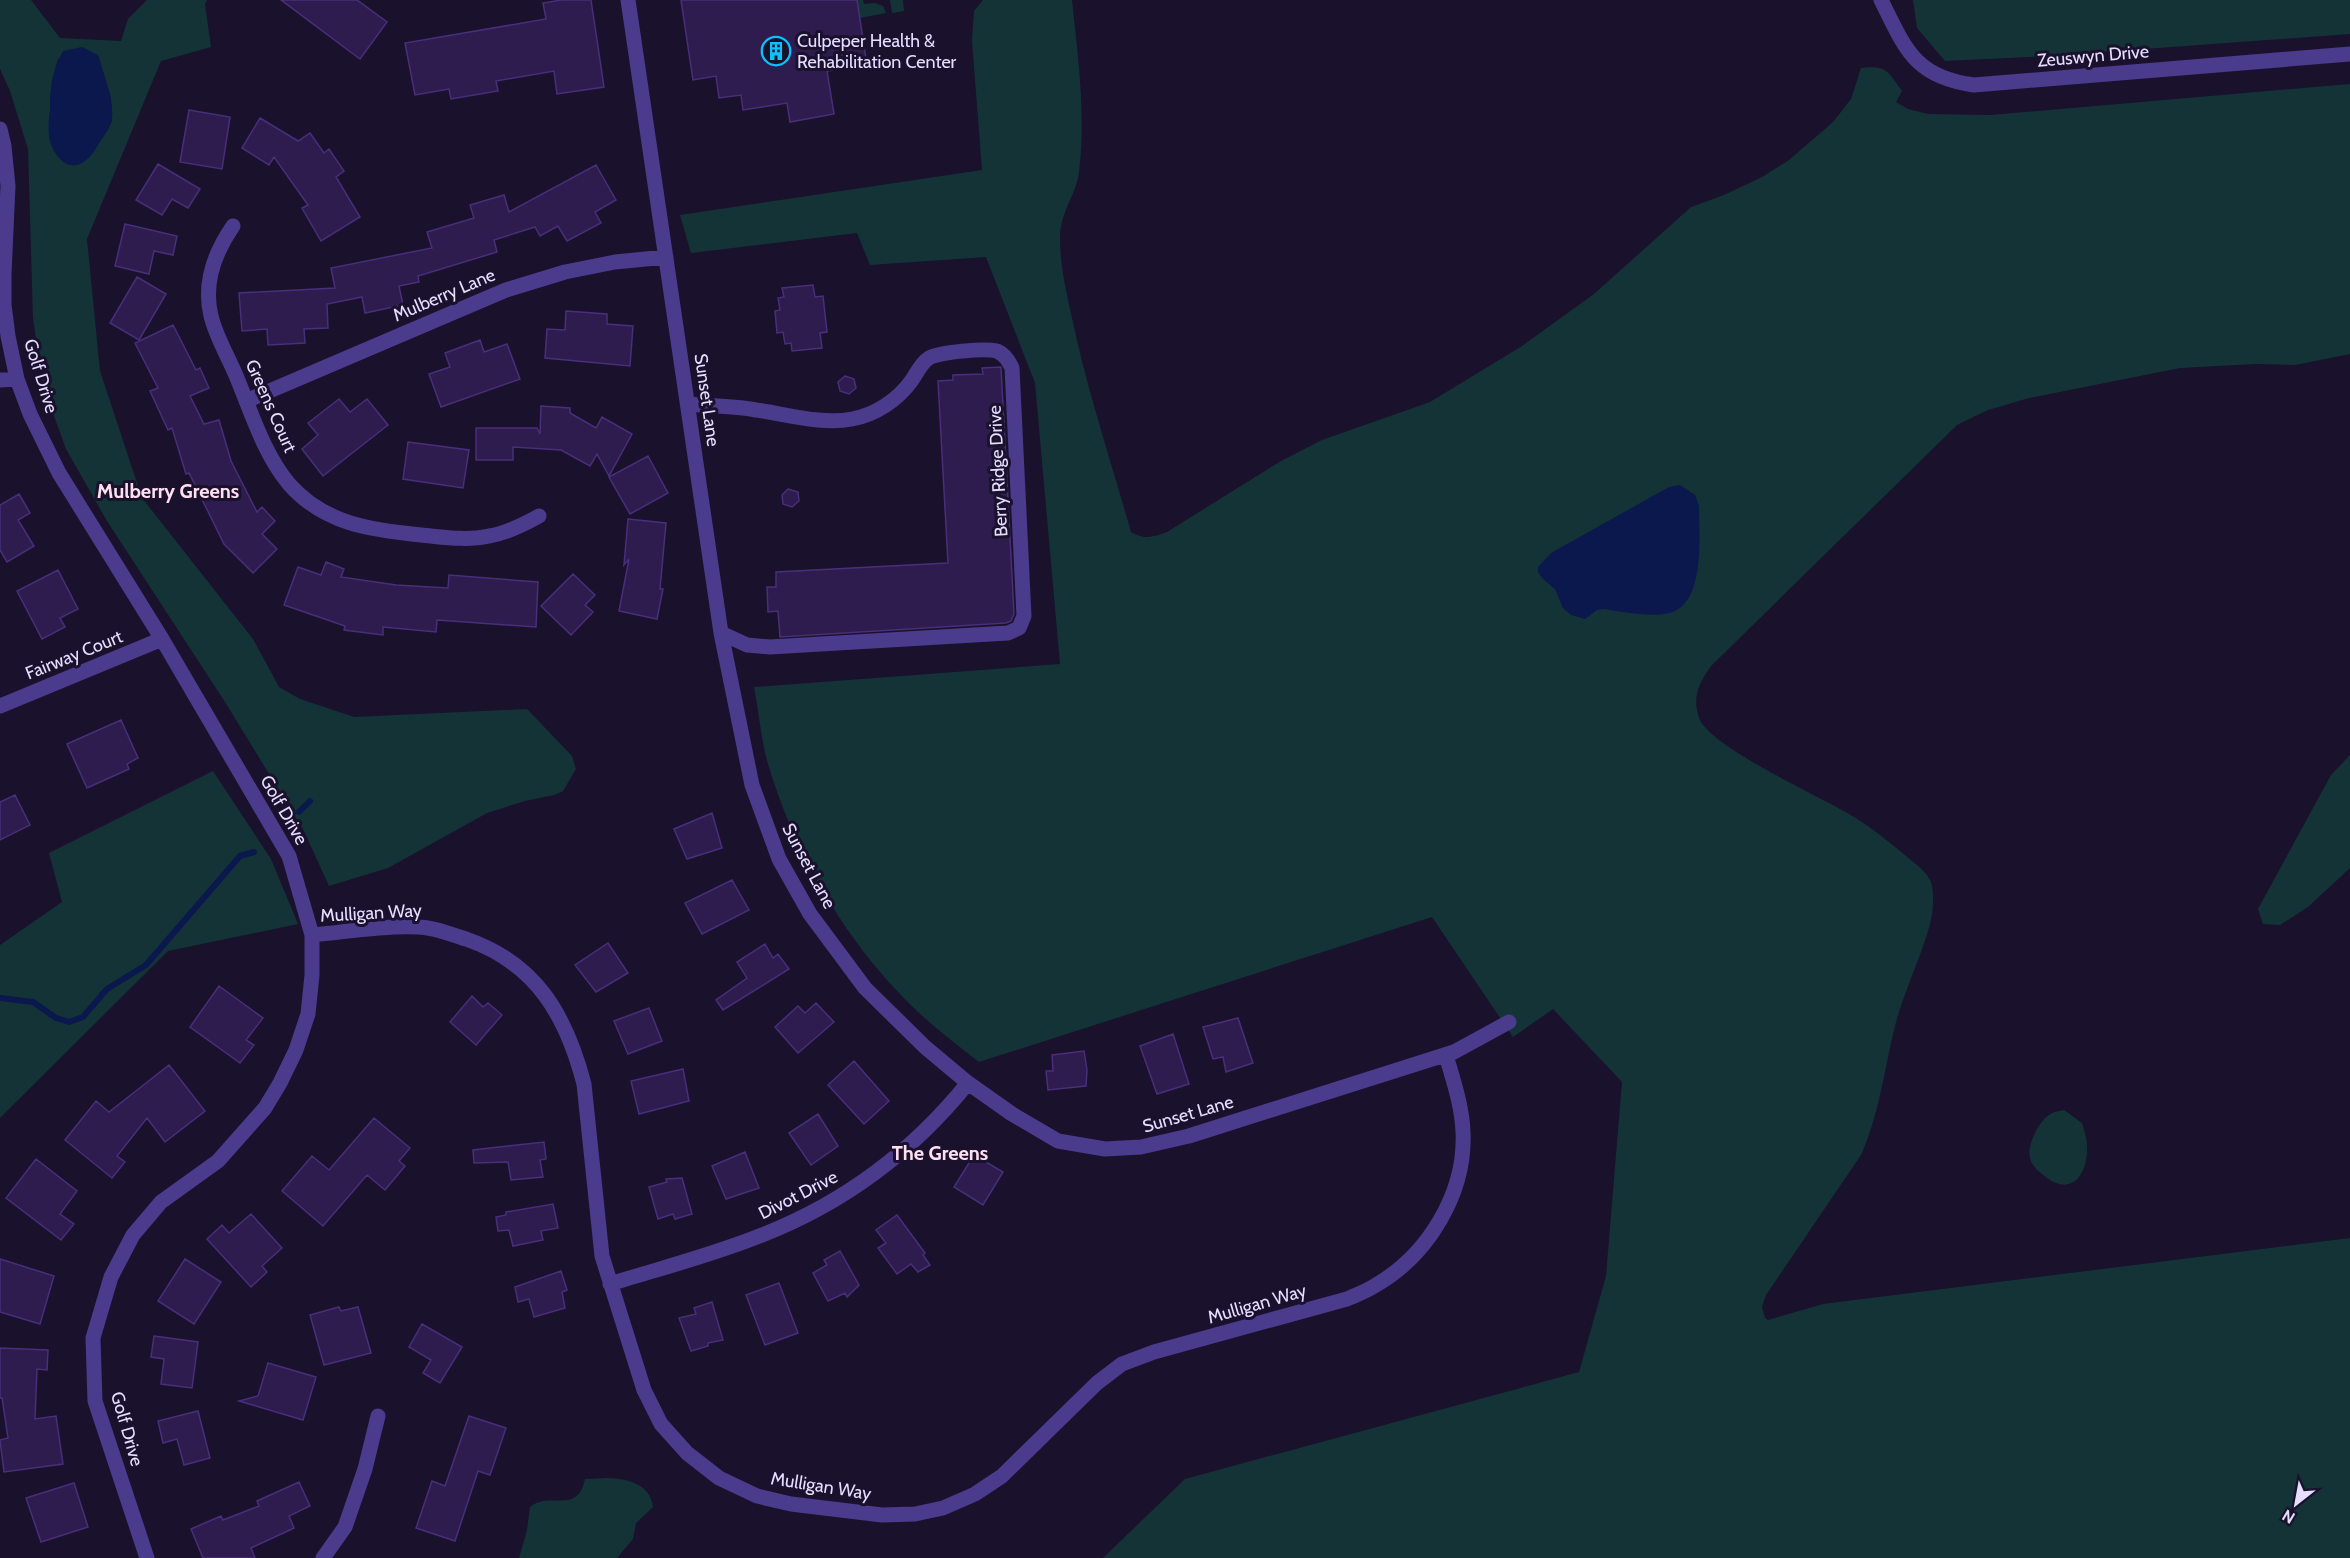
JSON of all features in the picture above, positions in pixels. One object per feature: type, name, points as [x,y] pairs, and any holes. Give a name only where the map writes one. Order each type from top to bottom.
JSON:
[{"type":"street","name":"Sunset Lane","points":[[628,0],[721,633],[752,786],[779,859],[810,914],[864,988],[902,1027],[968,1083],[1031,1127],[1058,1141],[1091,1148],[1123,1149],[1161,1144],[1189,1136],[1446,1055],[1471,1044],[1509,1022]]},
{"type":"street","name":"Zeuswyn Drive","points":[[1881,0],[1904,46],[1919,64],[1935,76],[1954,83],[1974,85],[2350,54]]},
{"type":"street","name":"Golf Drive","points":[[0,129],[8,186],[3,274],[4,305],[17,379],[30,414],[59,473],[162,639],[289,856],[312,935],[312,975],[308,1014],[296,1050],[280,1083],[265,1108],[218,1161],[161,1202],[133,1235],[111,1277],[93,1338],[96,1401],[147,1558]]},
{"type":"street","name":"Greens Court","points":[[233,226],[221,244],[212,268],[209,290],[211,316],[271,459],[290,485],[327,514],[371,530],[457,539],[488,536],[517,528],[539,516]]},
{"type":"street","name":"Mulberry Lane","points":[[246,401],[506,290],[565,272],[615,262],[666,257]]},
{"type":"street","name":"Berry Ridge Drive","points":[[688,404],[755,409],[828,421],[851,419],[872,413],[895,398],[912,381],[924,362],[934,356],[996,351],[1005,357],[1012,368],[1024,616],[1019,628],[1008,633],[770,647],[736,641],[721,633]]},
{"type":"street","points":[[0,380],[17,379]]},
{"type":"street","name":"Fairway Court","points":[[0,706],[162,639]]},
{"type":"street","name":"Mulligan Way","points":[[312,935],[405,927],[435,930],[486,947],[518,966],[538,986],[550,1001],[567,1031],[584,1084],[602,1256],[651,1406],[673,1439],[703,1467],[744,1491],[791,1504],[891,1516],[915,1515],[943,1508],[975,1494],[1002,1476],[1097,1383],[1122,1364],[1154,1352],[1347,1299],[1375,1286],[1403,1266],[1436,1228],[1451,1197],[1460,1168],[1463,1151],[1462,1120],[1446,1055]]},
{"type":"street","name":"Divot Drive","points":[[610,1284],[760,1236],[818,1210],[894,1159],[941,1116],[968,1083]]},
{"type":"street","points":[[323,1558],[345,1527],[365,1469],[378,1416]]},
{"type":"green space","points":[[0,0],[31,0],[60,38],[121,41],[128,19],[147,0],[207,0],[205,4],[211,47],[161,61],[87,239],[100,371],[142,498],[253,639],[279,687],[300,699],[354,717],[527,709],[572,756],[576,769],[563,791],[487,813],[388,868],[329,886],[304,831],[225,702],[107,521],[66,449],[42,383],[33,318],[28,149],[10,91],[0,69]],"holes":[[[98,55],[111,98],[112,121],[93,152],[50,103],[52,80],[58,59]]]},
{"type":"green space","points":[[857,0],[863,0],[864,4],[875,3],[883,6],[886,13],[860,18]]},
{"type":"green space","points":[[890,0],[903,0],[904,11],[892,13]]},
{"type":"green space","points":[[983,0],[1072,0],[1082,129],[1079,172],[1061,228],[1062,268],[1085,372],[1131,532],[1144,537],[1167,532],[1281,461],[1322,440],[1430,402],[1522,346],[1594,294],[1691,207],[1762,177],[1789,160],[1833,122],[1851,99],[1861,68],[1886,71],[1902,91],[1896,102],[1908,109],[1928,114],[1990,115],[2350,84],[2350,354],[2295,365],[2255,364],[2180,368],[2029,398],[1988,410],[1957,425],[1711,666],[1700,685],[1696,705],[1700,720],[1725,744],[1768,771],[1835,806],[1869,827],[1921,868],[1930,880],[1933,889],[1931,920],[1893,1032],[1868,1138],[1861,1155],[1766,1295],[1762,1307],[1765,1318],[1768,1320],[1823,1304],[2350,1238],[2350,1558],[1103,1558],[1185,1479],[1579,1372],[1606,1276],[1622,1082],[1553,1009],[1513,1037],[1432,917],[979,1062],[908,1003],[877,969],[820,886],[778,795],[766,755],[754,687],[1060,664],[1035,383],[986,257],[870,265],[857,233],[691,253],[680,215],[982,170],[972,41],[974,11]]},
{"type":"green space","points":[[1913,0],[2350,0],[2350,34],[2048,56],[1945,61],[1917,28]]},
{"type":"green space","points":[[2350,755],[2350,868],[2308,907],[2280,925],[2263,924],[2258,909],[2331,775]]},
{"type":"green space","points":[[213,771],[271,859],[298,924],[168,951],[0,1118],[0,945],[62,902],[49,853]]},
{"type":"green space","points":[[2064,1110],[2082,1123],[2087,1146],[2087,1156],[2082,1173],[2072,1183],[2065,1185],[2040,1173],[2032,1163],[2029,1152],[2032,1139],[2044,1119],[2054,1112]]},
{"type":"green space","points":[[608,1478],[636,1484],[647,1492],[653,1507],[636,1523],[633,1539],[617,1558],[519,1558],[527,1530],[530,1507],[538,1502],[569,1500],[576,1497],[585,1479]]},
{"type":"shaded area","points":[[82,47],[98,55],[110,94],[112,118],[108,130],[92,154],[79,164],[73,165],[62,160],[50,143],[51,94],[54,72],[63,51]]},
{"type":"shaded area","points":[[1680,485],[1695,495],[1699,506],[1696,579],[1685,604],[1675,611],[1660,614],[1597,610],[1585,619],[1571,615],[1563,608],[1555,589],[1538,572],[1538,567],[1551,553],[1669,487]]},
{"type":"building","points":[[281,0],[357,0],[387,22],[360,59]]},
{"type":"building","points":[[561,0],[591,0],[604,87],[557,94],[554,71],[496,81],[498,91],[451,99],[449,89],[415,95],[405,43],[546,19],[543,3]]},
{"type":"building","name":"Culpeper Health & Rehabilitation Center","points":[[681,0],[857,0],[867,65],[827,71],[834,114],[790,122],[787,103],[743,110],[741,95],[719,98],[716,76],[693,80]]},
{"type":"building","points":[[189,110],[230,117],[222,169],[180,162]]},
{"type":"building","points":[[260,118],[298,141],[310,133],[324,153],[329,149],[344,171],[336,177],[360,217],[321,241],[302,208],[308,205],[274,157],[269,165],[242,148]]},
{"type":"building","points":[[158,164],[200,189],[188,208],[172,199],[162,215],[136,200]]},
{"type":"building","points":[[596,165],[616,200],[595,212],[601,223],[567,241],[558,226],[540,236],[535,227],[494,240],[497,252],[418,276],[419,282],[399,286],[403,305],[365,313],[362,297],[327,304],[328,328],[304,329],[305,343],[268,345],[267,329],[242,331],[239,293],[335,288],[331,268],[432,248],[427,232],[474,218],[470,205],[504,195],[509,212]]},
{"type":"building","points":[[125,224],[177,236],[173,255],[154,251],[149,274],[115,266]]},
{"type":"building","points":[[137,277],[166,294],[139,340],[110,323]]},
{"type":"building","points":[[813,285],[815,297],[823,296],[827,332],[820,333],[822,348],[792,351],[791,343],[785,344],[783,332],[777,333],[775,311],[780,310],[778,298],[784,297],[782,288]]},
{"type":"building","points":[[566,311],[607,314],[607,324],[633,326],[630,366],[545,358],[547,329],[565,330]]},
{"type":"building","points":[[173,325],[196,370],[200,368],[209,388],[190,396],[204,424],[219,420],[231,461],[257,512],[262,507],[275,521],[262,534],[277,549],[253,573],[224,544],[189,473],[186,474],[172,428],[168,430],[150,391],[158,388],[135,343]]},
{"type":"building","points":[[480,340],[484,352],[507,344],[520,379],[441,407],[429,374],[450,367],[445,353]]},
{"type":"building","points":[[1001,367],[1014,614],[1011,621],[780,637],[778,611],[768,612],[767,587],[776,587],[776,572],[948,563],[938,381],[953,380],[953,375],[983,374],[982,368]]},
{"type":"building","points":[[845,376],[854,379],[856,388],[849,394],[840,391],[838,382]]},
{"type":"building","points":[[339,399],[350,412],[367,399],[388,425],[323,476],[302,449],[318,435],[308,423]]},
{"type":"building","points":[[541,406],[570,408],[570,413],[596,428],[602,417],[632,434],[609,476],[597,454],[590,466],[561,450],[513,447],[513,460],[476,460],[476,428],[537,428],[540,434]]},
{"type":"building","points":[[408,442],[469,450],[463,488],[403,479]]},
{"type":"building","points":[[648,456],[668,493],[630,514],[609,477]]},
{"type":"building","points":[[788,489],[798,492],[799,501],[792,507],[783,504],[782,495]]},
{"type":"building","points":[[19,494],[30,513],[18,520],[34,546],[7,562],[0,550],[0,505]]},
{"type":"building","points":[[628,519],[666,523],[660,589],[663,589],[657,619],[619,611],[629,559],[624,565]]},
{"type":"building","points":[[326,562],[344,569],[341,577],[396,585],[448,588],[449,575],[538,582],[536,627],[437,620],[436,632],[383,627],[383,635],[344,630],[345,626],[284,605],[298,567],[321,575]]},
{"type":"building","points":[[58,570],[78,609],[60,618],[65,627],[42,639],[17,591]]},
{"type":"building","points":[[573,574],[595,595],[585,605],[593,612],[571,635],[541,606]]},
{"type":"building","points":[[121,720],[138,758],[127,764],[129,769],[87,788],[67,744]]},
{"type":"building","points":[[15,795],[30,825],[0,840],[0,802]]},
{"type":"building","points":[[712,813],[722,848],[687,859],[674,829]]},
{"type":"building","points":[[732,880],[749,910],[702,934],[685,903]]},
{"type":"building","points":[[608,943],[628,973],[596,992],[575,965]]},
{"type":"building","points":[[765,944],[773,958],[778,954],[789,969],[723,1010],[716,1000],[747,978],[737,962]]},
{"type":"building","points":[[219,986],[263,1018],[246,1040],[254,1045],[240,1063],[190,1027]]},
{"type":"building","points":[[472,996],[483,1007],[488,1003],[502,1015],[476,1045],[450,1022]]},
{"type":"building","points":[[816,1003],[834,1022],[798,1053],[775,1027],[798,1006],[805,1013]]},
{"type":"building","points":[[649,1008],[662,1041],[628,1054],[614,1021]]},
{"type":"building","points":[[1238,1018],[1253,1063],[1226,1072],[1223,1057],[1213,1059],[1203,1027]]},
{"type":"building","points":[[1173,1034],[1189,1084],[1157,1094],[1140,1046]]},
{"type":"building","points":[[1084,1051],[1087,1070],[1086,1086],[1048,1090],[1046,1071],[1053,1071],[1052,1055]]},
{"type":"building","points":[[854,1061],[889,1101],[864,1124],[828,1085]]},
{"type":"building","points":[[169,1065],[205,1111],[165,1142],[147,1118],[117,1156],[125,1162],[112,1178],[65,1140],[96,1101],[109,1112]]},
{"type":"building","points":[[683,1069],[689,1101],[639,1114],[631,1081]]},
{"type":"building","points":[[818,1114],[838,1146],[811,1165],[789,1133]]},
{"type":"building","points":[[374,1118],[410,1148],[399,1161],[405,1166],[385,1190],[367,1175],[323,1226],[282,1191],[312,1156],[329,1170]]},
{"type":"building","points":[[544,1142],[546,1159],[540,1160],[543,1177],[511,1180],[508,1162],[474,1163],[473,1150]]},
{"type":"building","points":[[745,1152],[759,1188],[726,1199],[712,1166]]},
{"type":"building","points":[[974,1155],[1003,1172],[983,1205],[954,1187]]},
{"type":"building","points":[[36,1159],[77,1191],[60,1214],[74,1224],[61,1240],[6,1198]]},
{"type":"building","points":[[682,1178],[692,1214],[675,1219],[673,1214],[658,1219],[649,1187],[667,1182],[666,1179]]},
{"type":"building","points":[[553,1204],[558,1228],[541,1231],[543,1240],[513,1246],[509,1230],[498,1231],[496,1217],[506,1215],[506,1212]]},
{"type":"building","points":[[251,1214],[282,1248],[262,1266],[267,1272],[251,1287],[207,1239],[222,1225],[229,1233]]},
{"type":"building","points":[[897,1215],[925,1253],[923,1255],[930,1265],[918,1272],[911,1264],[897,1274],[878,1248],[886,1243],[876,1230]]},
{"type":"building","points":[[840,1251],[859,1285],[847,1297],[845,1293],[828,1301],[813,1273],[827,1265],[824,1260]]},
{"type":"building","points":[[0,1259],[54,1276],[40,1324],[0,1312]]},
{"type":"building","points":[[185,1259],[221,1282],[194,1324],[158,1301]]},
{"type":"building","points":[[561,1271],[567,1290],[562,1292],[565,1308],[534,1317],[529,1299],[518,1302],[515,1287]]},
{"type":"building","points":[[779,1283],[798,1333],[765,1345],[746,1295]]},
{"type":"building","points":[[712,1302],[723,1340],[708,1343],[708,1346],[691,1351],[679,1318],[696,1314],[694,1308]]},
{"type":"building","points":[[339,1307],[341,1311],[358,1307],[371,1353],[324,1365],[310,1315]]},
{"type":"building","points":[[422,1324],[462,1347],[440,1383],[423,1373],[431,1360],[409,1347]]},
{"type":"building","points":[[154,1336],[198,1342],[192,1388],[161,1384],[164,1359],[151,1357]]},
{"type":"building","points":[[0,1348],[48,1350],[47,1370],[37,1369],[35,1419],[56,1416],[63,1464],[4,1472],[0,1440],[8,1438],[2,1398],[0,1398]]},
{"type":"building","points":[[268,1363],[316,1377],[303,1420],[239,1401],[258,1396]]},
{"type":"building","points":[[198,1411],[210,1458],[184,1465],[177,1439],[163,1443],[158,1421]]},
{"type":"building","points":[[469,1416],[506,1428],[490,1475],[478,1471],[455,1541],[416,1528],[432,1481],[445,1486]]},
{"type":"building","points":[[299,1482],[310,1506],[289,1516],[294,1528],[251,1548],[255,1558],[203,1558],[191,1529],[221,1516],[223,1520],[259,1506],[257,1501]]},
{"type":"building","points":[[74,1483],[88,1527],[41,1542],[26,1498]]},
{"type":"waterway","points":[[299,812],[310,801]]},
{"type":"waterway","points":[[0,998],[33,1002],[56,1018],[69,1022],[83,1017],[107,989],[146,965],[240,856],[254,852]]},
{"type":"place","name":"Culpeper Health & Rehabilitation Center","points":[[776,51]]},
{"type":"district","name":"Mulberry Greens","points":[[168,491]]},
{"type":"district","name":"The Greens","points":[[940,1153]]}]
